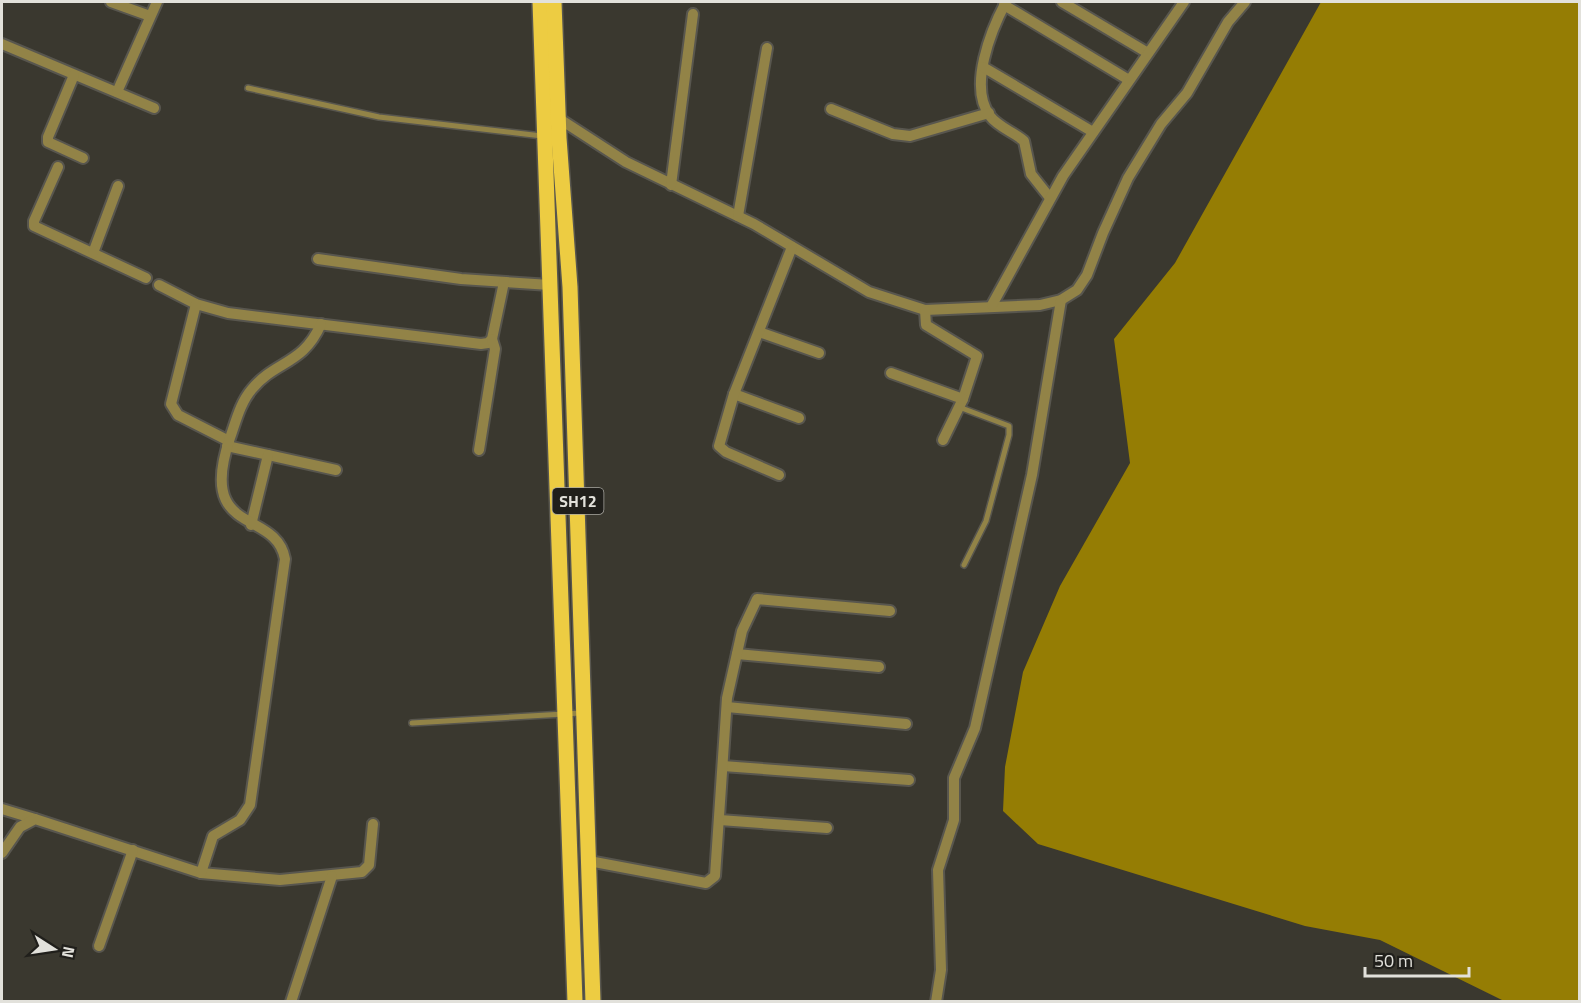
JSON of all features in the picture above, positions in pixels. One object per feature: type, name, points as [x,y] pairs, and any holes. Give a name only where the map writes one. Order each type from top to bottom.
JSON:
[{"type":"main road","points":[[540,2],[575,1002]]},
{"type":"main road","name":"SH12","points":[[554,2],[558,118],[570,286],[593,1002]]},
{"type":"street","points":[[111,2],[150,16]]},
{"type":"street","points":[[117,92],[157,2]]},
{"type":"street","points":[[1062,2],[1148,53]]},
{"type":"street","points":[[992,305],[1050,198],[1184,2]]},
{"type":"street","points":[[558,118],[626,162],[738,216],[869,292],[925,310],[992,305],[1040,305],[1061,300],[1077,290],[1088,275],[1103,233],[1128,178],[1161,124],[1187,93],[1228,22],[1245,2]]},
{"type":"street","points":[[1050,198],[1031,174],[1024,141],[989,114],[984,104],[981,78],[987,47],[1005,3],[1129,80]]},
{"type":"street","points":[[671,185],[693,14]]},
{"type":"street","points":[[2,44],[154,108]]},
{"type":"street","points":[[738,216],[767,48]]},
{"type":"street","points":[[983,67],[1094,132]]},
{"type":"street","points":[[74,75],[48,137],[48,142],[83,158]]},
{"type":"street","points":[[831,109],[893,134],[910,136],[989,114]]},
{"type":"street","points":[[58,167],[34,221],[34,226],[146,278]]},
{"type":"street","points":[[93,253],[118,186]]},
{"type":"street","points":[[779,475],[726,452],[719,446],[734,394],[792,248]]},
{"type":"street","points":[[318,259],[461,279],[550,285]]},
{"type":"street","points":[[479,450],[495,349],[492,339],[504,282]]},
{"type":"street","points":[[159,285],[196,304],[228,313],[480,344],[488,343],[492,339]]},
{"type":"street","points":[[936,1002],[940,970],[938,870],[954,820],[955,806],[952,789],[975,728],[1032,475],[1061,300]]},
{"type":"street","points":[[196,304],[171,404],[178,415],[228,444],[336,470]]},
{"type":"street","points":[[925,310],[926,326],[977,356],[961,403],[943,440]]},
{"type":"street","points":[[201,873],[213,836],[240,820],[250,805],[285,559],[283,546],[277,538],[251,525],[228,504],[222,491],[220,478],[241,405],[254,387],[306,351],[321,324]]},
{"type":"street","points":[[759,332],[819,353]]},
{"type":"street","points":[[891,373],[961,403]]},
{"type":"street","points":[[734,394],[799,418]]},
{"type":"street","points":[[251,525],[268,455]]},
{"type":"street","points":[[589,861],[706,883],[715,876],[726,707],[742,631],[757,599],[890,611]]},
{"type":"street","points":[[737,654],[879,667]]},
{"type":"street","points":[[726,707],[906,724]]},
{"type":"street","points":[[723,766],[909,780]]},
{"type":"street","points":[[2,810],[201,873],[280,880],[362,872],[369,865],[373,824]]},
{"type":"street","points":[[2,853],[20,827],[35,819]]},
{"type":"street","points":[[720,820],[827,828]]},
{"type":"street","points":[[99,946],[133,850]]},
{"type":"street","points":[[291,1002],[332,876]]},
{"type":"lane","points":[[248,88],[379,117],[545,136]]},
{"type":"lane","points":[[961,403],[1009,426],[1009,435],[986,521],[964,565]]},
{"type":"lane","points":[[412,723],[584,713]]},
{"type":"shaded area","points":[[1321,2],[1579,2],[1579,1001],[1504,1001],[1380,940],[1305,926],[1038,844],[1003,811],[1005,767],[1023,672],[1060,586],[1130,463],[1114,339],[1175,263]]}]
